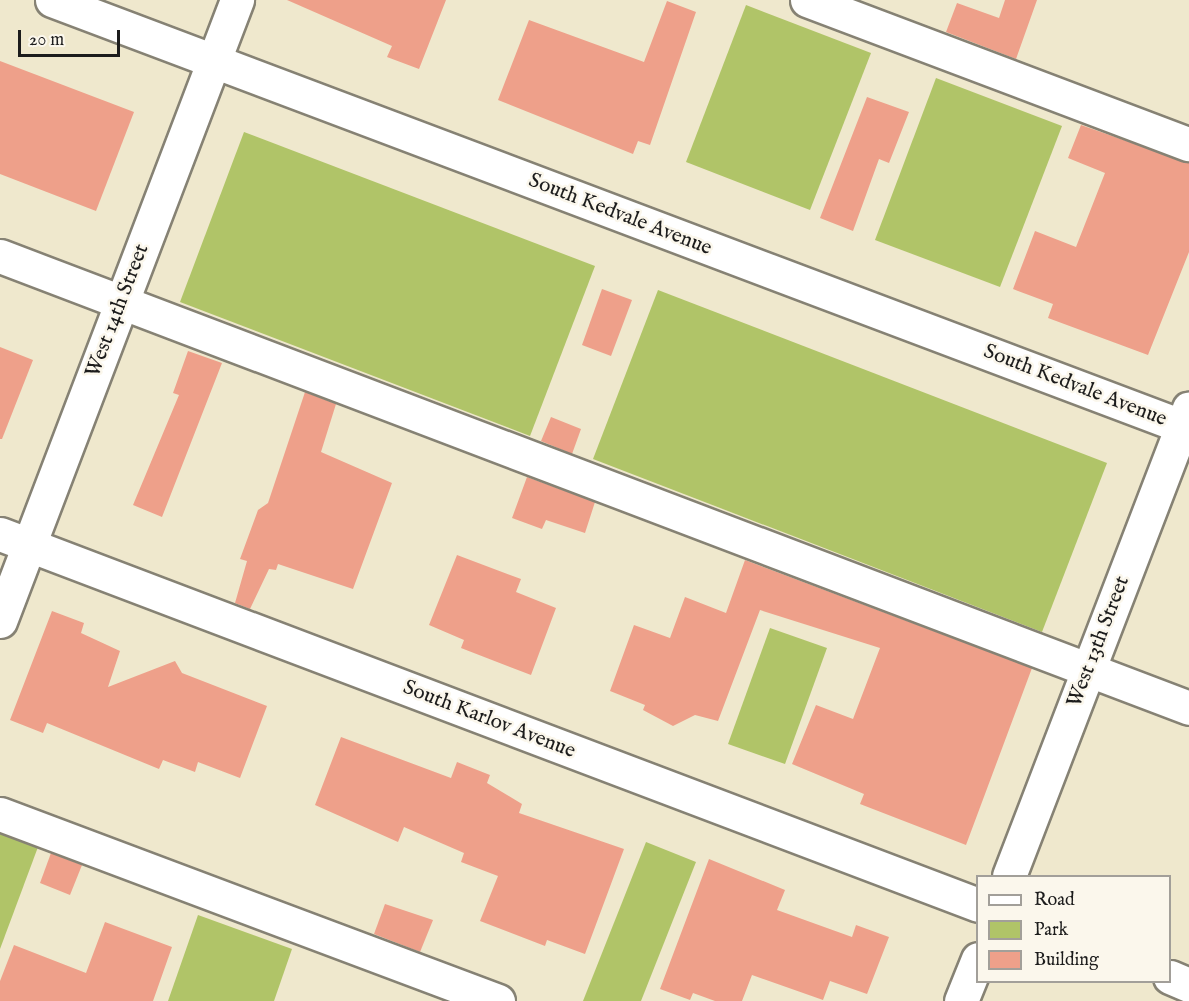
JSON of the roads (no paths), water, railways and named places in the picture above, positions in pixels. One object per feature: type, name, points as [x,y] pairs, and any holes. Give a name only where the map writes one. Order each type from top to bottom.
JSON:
[{"type":"street","name":"South Kedvale Avenue","points":[[52,0],[1187,421]]},
{"type":"street","name":"West 14th Street","points":[[0,621],[15,540],[121,302],[237,0]]},
{"type":"street","points":[[807,0],[1189,144]]},
{"type":"street","points":[[0,256],[1189,708]]},
{"type":"street","name":"West 13th Street","points":[[1009,875],[1187,421]]},
{"type":"street","name":"South Karlov Avenue","points":[[15,540],[976,904]]},
{"type":"street","points":[[0,814],[498,1001]]},
{"type":"street","points":[[962,1001],[976,964]]},
{"type":"street","points":[[1171,977],[1189,985]]}]
